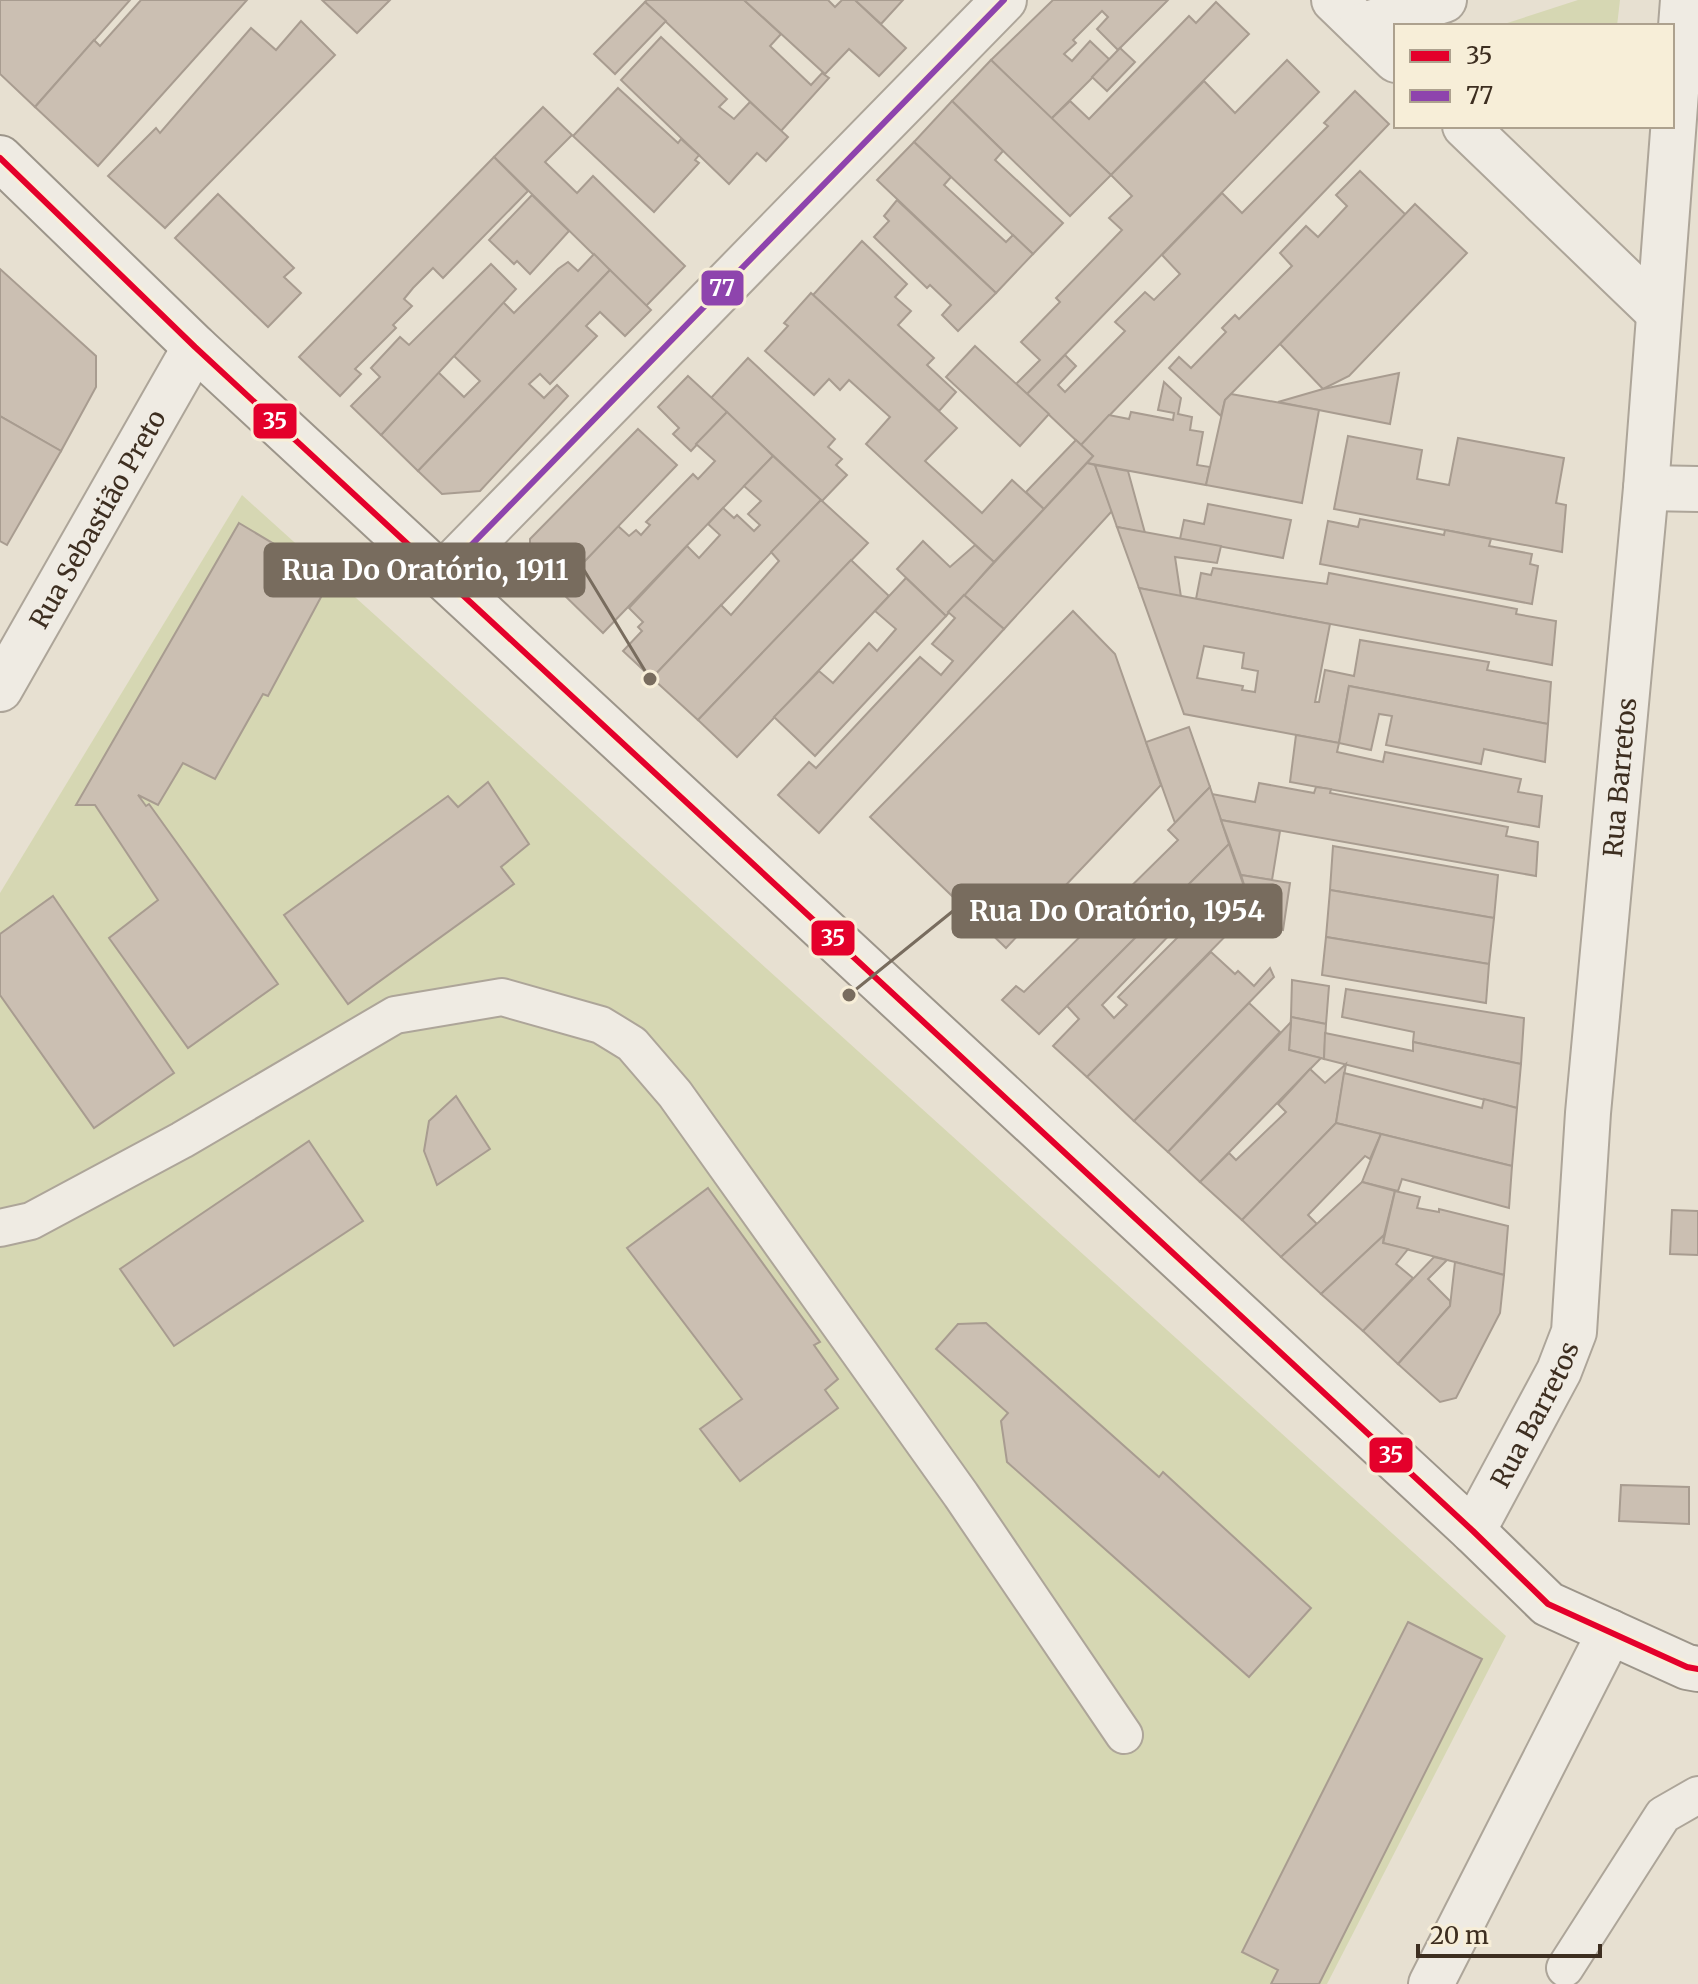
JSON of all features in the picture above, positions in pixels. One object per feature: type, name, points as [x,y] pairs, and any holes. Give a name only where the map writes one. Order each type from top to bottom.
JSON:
[{"type":"street","points":[[441,576],[1004,0]]},
{"type":"street","points":[[1348,13],[1444,0]]},
{"type":"street","name":"Rua Barretos","points":[[1473,1531],[1559,1371],[1574,1332],[1588,1113],[1646,488],[1658,312],[1687,90],[1683,0]]},
{"type":"street","points":[[1348,13],[1394,58]]},
{"type":"street","points":[[1467,128],[1658,312]]},
{"type":"street","points":[[0,158],[195,347],[1473,1531],[1548,1604],[1687,1667],[1698,1669]]},
{"type":"street","name":"Rua Sebastião Preto","points":[[0,689],[195,347]]},
{"type":"street","points":[[1646,488],[1698,489]]},
{"type":"street","points":[[1431,1984],[1610,1632]]},
{"type":"lane","points":[[0,1228],[31,1221],[45,1214],[182,1140],[395,1015],[502,997],[601,1025],[632,1044],[675,1094],[961,1495],[1124,1735]]},
{"type":"lane","points":[[1565,1968],[1663,1815],[1698,1795]]},
{"type":"green space","points":[[1578,0],[1620,0],[1617,24],[1504,24]]},
{"type":"green space","points":[[242,495],[1506,1636],[1327,1984],[0,1984],[0,893]]},
{"type":"building","points":[[0,0],[130,0],[35,107],[0,74]]},
{"type":"building","points":[[141,0],[247,0],[98,166],[35,107],[94,40],[100,46]]},
{"type":"building","points":[[322,0],[390,0],[357,33]]},
{"type":"building","points":[[744,0],[781,34],[770,46],[811,85],[822,73],[829,78],[781,131],[645,2]]},
{"type":"building","points":[[744,0],[828,0],[835,7],[842,0],[855,0],[906,48],[879,76],[849,49],[825,74]]},
{"type":"building","points":[[855,0],[903,0],[881,24]]},
{"type":"building","points":[[1053,0],[1168,0],[1118,50],[1097,29],[1108,17],[1102,11],[1073,40],[1076,43],[1064,54],[1072,61],[1090,41],[1110,60],[1051,119],[991,60]]},
{"type":"building","points":[[645,2],[666,21],[615,74],[594,54]]},
{"type":"building","points":[[1216,2],[1249,34],[1111,175],[1051,119],[1070,101],[1089,119],[1189,16],[1196,23]]},
{"type":"building","points":[[301,21],[335,55],[165,228],[108,176],[156,128],[160,133],[251,28],[276,50]]},
{"type":"building","points":[[661,37],[727,99],[719,107],[734,119],[750,102],[788,137],[766,161],[757,153],[729,184],[621,80]]},
{"type":"building","points":[[1120,48],[1135,62],[1107,91],[1092,77]]},
{"type":"building","points":[[991,60],[1111,175],[1070,216],[952,101]]},
{"type":"building","points":[[1287,60],[1319,92],[1027,394],[1016,384],[1040,360],[1021,342],[1060,302],[1056,298],[1122,230],[1109,218],[1132,196],[1111,175],[1204,81],[1235,113]]},
{"type":"building","points":[[618,88],[678,143],[681,139],[699,155],[695,160],[699,163],[654,212],[573,136]]},
{"type":"building","points":[[1355,91],[1389,124],[1081,445],[1027,394],[1065,355],[1076,366],[1058,385],[1065,392],[1125,331],[1115,322],[1145,292],[1154,300],[1180,274],[1162,255],[1222,193],[1242,213],[1328,126],[1324,123]]},
{"type":"building","points":[[952,101],[1003,151],[995,160],[1063,223],[1033,254],[914,142]]},
{"type":"building","points":[[543,107],[572,135],[545,162],[577,193],[593,176],[685,266],[646,306],[494,157]]},
{"type":"building","points":[[914,142],[951,177],[944,185],[1006,242],[1013,235],[1033,254],[996,293],[877,180]]},
{"type":"building","points":[[494,157],[528,191],[443,278],[433,268],[413,288],[404,299],[412,306],[393,325],[396,328],[355,369],[361,374],[340,396],[299,357]]},
{"type":"building","points":[[1360,171],[1406,215],[1225,400],[1221,416],[1169,368],[1179,357],[1191,368],[1226,332],[1222,328],[1235,315],[1239,319],[1292,266],[1280,253],[1306,226],[1318,237],[1347,206],[1336,195]]},
{"type":"building","points":[[218,194],[294,268],[284,277],[301,293],[268,327],[175,238]]},
{"type":"building","points":[[532,195],[569,231],[530,274],[517,261],[514,264],[489,240]]},
{"type":"building","points":[[897,200],[996,293],[958,331],[942,315],[951,305],[930,285],[927,288],[874,237],[889,221],[884,216]]},
{"type":"building","points":[[1415,204],[1467,253],[1349,376],[1323,389],[1280,344]]},
{"type":"building","points":[[862,241],[907,284],[895,297],[911,311],[898,325],[934,358],[927,365],[956,392],[939,411],[813,295]]},
{"type":"building","points":[[594,254],[610,270],[418,471],[381,435],[438,372],[464,397],[480,381],[454,356],[503,302],[514,313],[558,269],[568,262],[578,271]]},
{"type":"building","points":[[491,264],[516,289],[381,435],[351,406],[380,377],[371,368],[400,337],[409,345]]},
{"type":"building","points":[[0,269],[96,356],[96,387],[61,451],[0,416]]},
{"type":"building","points":[[610,270],[651,310],[625,336],[600,312],[586,326],[597,336],[550,384],[540,374],[529,384],[544,398],[557,385],[568,396],[480,491],[442,494],[418,471]]},
{"type":"building","points":[[811,293],[957,428],[925,461],[982,513],[1012,480],[1044,509],[994,562],[866,444],[890,417],[849,380],[840,390],[829,379],[814,395],[765,351],[788,326],[784,323]]},
{"type":"building","points":[[975,346],[1049,414],[1020,446],[946,377]]},
{"type":"building","points":[[748,358],[835,439],[828,447],[842,459],[836,465],[847,475],[822,501],[711,398]]},
{"type":"building","points":[[1399,373],[1390,424],[1278,402],[1323,389]]},
{"type":"building","points":[[688,376],[727,412],[691,451],[673,434],[679,428],[658,407]]},
{"type":"building","points":[[1164,382],[1181,398],[1178,414],[1192,417],[1190,430],[1203,432],[1197,465],[1210,467],[1206,485],[1087,463],[1093,456],[1081,445],[1109,415],[1129,419],[1131,412],[1173,420],[1174,413],[1158,410]]},
{"type":"building","points":[[1231,394],[1319,410],[1302,503],[1206,485],[1225,400]]},
{"type":"building","points":[[727,412],[773,456],[603,633],[558,589],[618,526],[629,536],[636,530],[641,535],[650,525],[646,522],[693,474],[698,479],[715,461],[696,444]]},
{"type":"building","points":[[0,416],[61,451],[7,545],[0,541]]},
{"type":"building","points":[[638,429],[677,465],[558,589],[530,563],[530,539]]},
{"type":"building","points":[[1348,436],[1422,450],[1417,479],[1449,485],[1458,438],[1564,458],[1556,503],[1566,505],[1562,552],[1334,509]]},
{"type":"building","points":[[1076,440],[1093,456],[1044,509],[1026,492]]},
{"type":"building","points":[[773,456],[821,500],[652,678],[623,651],[642,631],[638,627],[643,622],[629,608],[687,546],[699,558],[720,535],[708,524],[723,508],[734,518],[737,515],[754,531],[760,525],[748,514],[761,501],[744,486]]},
{"type":"building","points":[[1087,463],[1095,465],[1112,511],[1004,629],[964,595]]},
{"type":"building","points":[[1095,465],[1128,471],[1145,533],[1117,527]]},
{"type":"building","points":[[821,500],[868,543],[698,720],[652,678],[721,605],[731,615],[779,561],[771,552]]},
{"type":"building","points":[[1208,504],[1291,520],[1283,558],[1180,539],[1184,520],[1204,524]]},
{"type":"building","points":[[1360,519],[1444,535],[1445,530],[1491,539],[1489,546],[1532,554],[1530,564],[1538,566],[1532,604],[1320,564],[1328,521],[1358,527]]},
{"type":"building","points":[[239,523],[321,572],[328,584],[268,696],[263,694],[215,779],[183,763],[158,805],[138,795],[146,806],[149,804],[278,984],[188,1048],[109,938],[158,900],[95,805],[76,805]]},
{"type":"building","points":[[1117,527],[1221,546],[1217,563],[1175,557],[1181,597],[1139,588]]},
{"type":"building","points":[[923,541],[950,567],[975,545],[994,562],[946,616],[897,569]]},
{"type":"building","points":[[851,560],[889,596],[737,757],[698,720]]},
{"type":"building","points":[[1213,568],[1327,584],[1329,573],[1517,609],[1516,614],[1556,621],[1552,665],[1196,599],[1201,573],[1211,575]]},
{"type":"building","points":[[906,578],[946,616],[815,756],[774,717],[819,671],[833,683],[869,643],[877,651],[896,629],[875,611]]},
{"type":"building","points":[[1139,588],[1330,624],[1315,702],[1319,702],[1325,670],[1354,676],[1360,640],[1489,662],[1487,670],[1551,682],[1548,724],[1349,686],[1339,743],[1184,714]],"holes":[[[1204,646],[1244,653],[1242,668],[1258,671],[1255,692],[1242,690],[1243,686],[1197,678]]]},
{"type":"building","points":[[964,595],[1004,629],[819,833],[778,795],[809,762],[816,768],[920,657],[941,675],[953,661],[932,644],[955,618],[948,612]]},
{"type":"building","points":[[1073,611],[1115,654],[1161,785],[1006,948],[870,817]]},
{"type":"building","points":[[1349,686],[1548,724],[1545,762],[1484,749],[1481,764],[1386,745],[1392,716],[1379,714],[1371,750],[1339,743]]},
{"type":"building","points":[[1189,727],[1210,787],[1175,823],[1146,742]]},
{"type":"building","points":[[1296,735],[1339,743],[1337,752],[1383,762],[1385,752],[1521,779],[1518,792],[1542,796],[1539,827],[1290,782]]},
{"type":"building","points":[[488,782],[529,844],[501,867],[514,884],[348,1004],[284,915],[448,796],[458,807]]},
{"type":"building","points":[[1259,783],[1314,793],[1316,787],[1331,789],[1330,793],[1508,827],[1506,836],[1538,842],[1536,876],[1221,820],[1212,794],[1255,802]]},
{"type":"building","points":[[1210,787],[1229,844],[1039,1034],[1002,1000],[1016,986],[1024,992],[1178,840],[1168,830]]},
{"type":"building","points":[[1221,820],[1280,831],[1272,880],[1241,875]]},
{"type":"building","points":[[1229,844],[1252,909],[1087,1077],[1053,1046],[1079,1019],[1067,1006]],"holes":[[[1204,899],[1211,904],[1118,997],[1127,1005],[1114,1018],[1102,1005]]]},
{"type":"building","points":[[1333,846],[1498,875],[1494,918],[1330,890]]},
{"type":"building","points":[[1241,875],[1290,883],[1283,930],[1257,926]]},
{"type":"building","points":[[1330,890],[1494,918],[1489,964],[1326,937]]},
{"type":"building","points":[[53,896],[174,1073],[94,1128],[0,995],[0,934]]},
{"type":"building","points":[[1326,937],[1489,964],[1486,1003],[1322,975]]},
{"type":"building","points":[[1211,952],[1254,986],[1270,968],[1274,977],[1134,1121],[1087,1077]]},
{"type":"building","points":[[1292,980],[1329,986],[1326,1024],[1291,1017]]},
{"type":"building","points":[[1346,989],[1524,1018],[1521,1064],[1413,1042],[1414,1032],[1342,1017]]},
{"type":"building","points":[[1249,1003],[1280,1032],[1168,1152],[1134,1121]]},
{"type":"building","points":[[1291,1017],[1326,1024],[1324,1059],[1289,1050]]},
{"type":"building","points":[[1291,1022],[1289,1050],[1321,1058],[1200,1182],[1168,1152]]},
{"type":"building","points":[[1325,1033],[1413,1051],[1413,1042],[1521,1064],[1517,1108],[1324,1059]]},
{"type":"building","points":[[1346,1064],[1336,1123],[1242,1220],[1200,1182],[1229,1153],[1236,1160],[1286,1112],[1278,1104],[1310,1069],[1325,1083]]},
{"type":"building","points":[[1344,1073],[1482,1108],[1484,1099],[1517,1108],[1512,1166],[1336,1123]]},
{"type":"building","points":[[456,1096],[490,1149],[437,1185],[424,1151],[429,1121]]},
{"type":"building","points":[[1336,1123],[1381,1134],[1370,1159],[1365,1156],[1308,1215],[1317,1224],[1281,1257],[1242,1220]]},
{"type":"building","points":[[1381,1134],[1512,1166],[1509,1208],[1402,1179],[1398,1191],[1362,1182]]},
{"type":"building","points":[[309,1141],[363,1221],[174,1346],[120,1269]]},
{"type":"building","points":[[1362,1182],[1395,1191],[1384,1235],[1321,1294],[1281,1257]]},
{"type":"building","points":[[708,1188],[820,1342],[814,1345],[838,1379],[825,1390],[838,1408],[740,1481],[700,1429],[742,1399],[627,1248]]},
{"type":"building","points":[[1395,1191],[1420,1197],[1417,1208],[1439,1212],[1439,1209],[1508,1226],[1504,1275],[1383,1243]]},
{"type":"building","points":[[1672,1210],[1698,1211],[1698,1255],[1670,1254]]},
{"type":"building","points":[[1384,1235],[1383,1243],[1408,1249],[1396,1264],[1413,1278],[1363,1331],[1321,1294]]},
{"type":"building","points":[[1434,1257],[1447,1260],[1428,1279],[1450,1301],[1450,1306],[1398,1364],[1363,1331]]},
{"type":"building","points":[[1455,1262],[1504,1275],[1500,1313],[1456,1398],[1440,1402],[1398,1364],[1450,1306]]},
{"type":"building","points":[[986,1323],[1159,1477],[1163,1472],[1311,1608],[1249,1677],[1007,1462],[1001,1421],[1008,1413],[936,1349],[958,1324]]},
{"type":"building","points":[[1621,1485],[1689,1487],[1689,1524],[1619,1521]]},
{"type":"building","points":[[1408,1622],[1482,1659],[1319,1984],[1271,1984],[1278,1970],[1242,1952]]},
{"type":"transit line","name":"77","points":[[441,576],[1004,0]]},
{"type":"transit line","name":"35","points":[[0,158],[195,347],[1473,1531],[1548,1604],[1687,1667],[1698,1669]]},
{"type":"place","name":"Rua Do Oratório, 1911","points":[[650,679]]},
{"type":"place","name":"Rua Do Oratório, 1954","points":[[849,995]]}]
